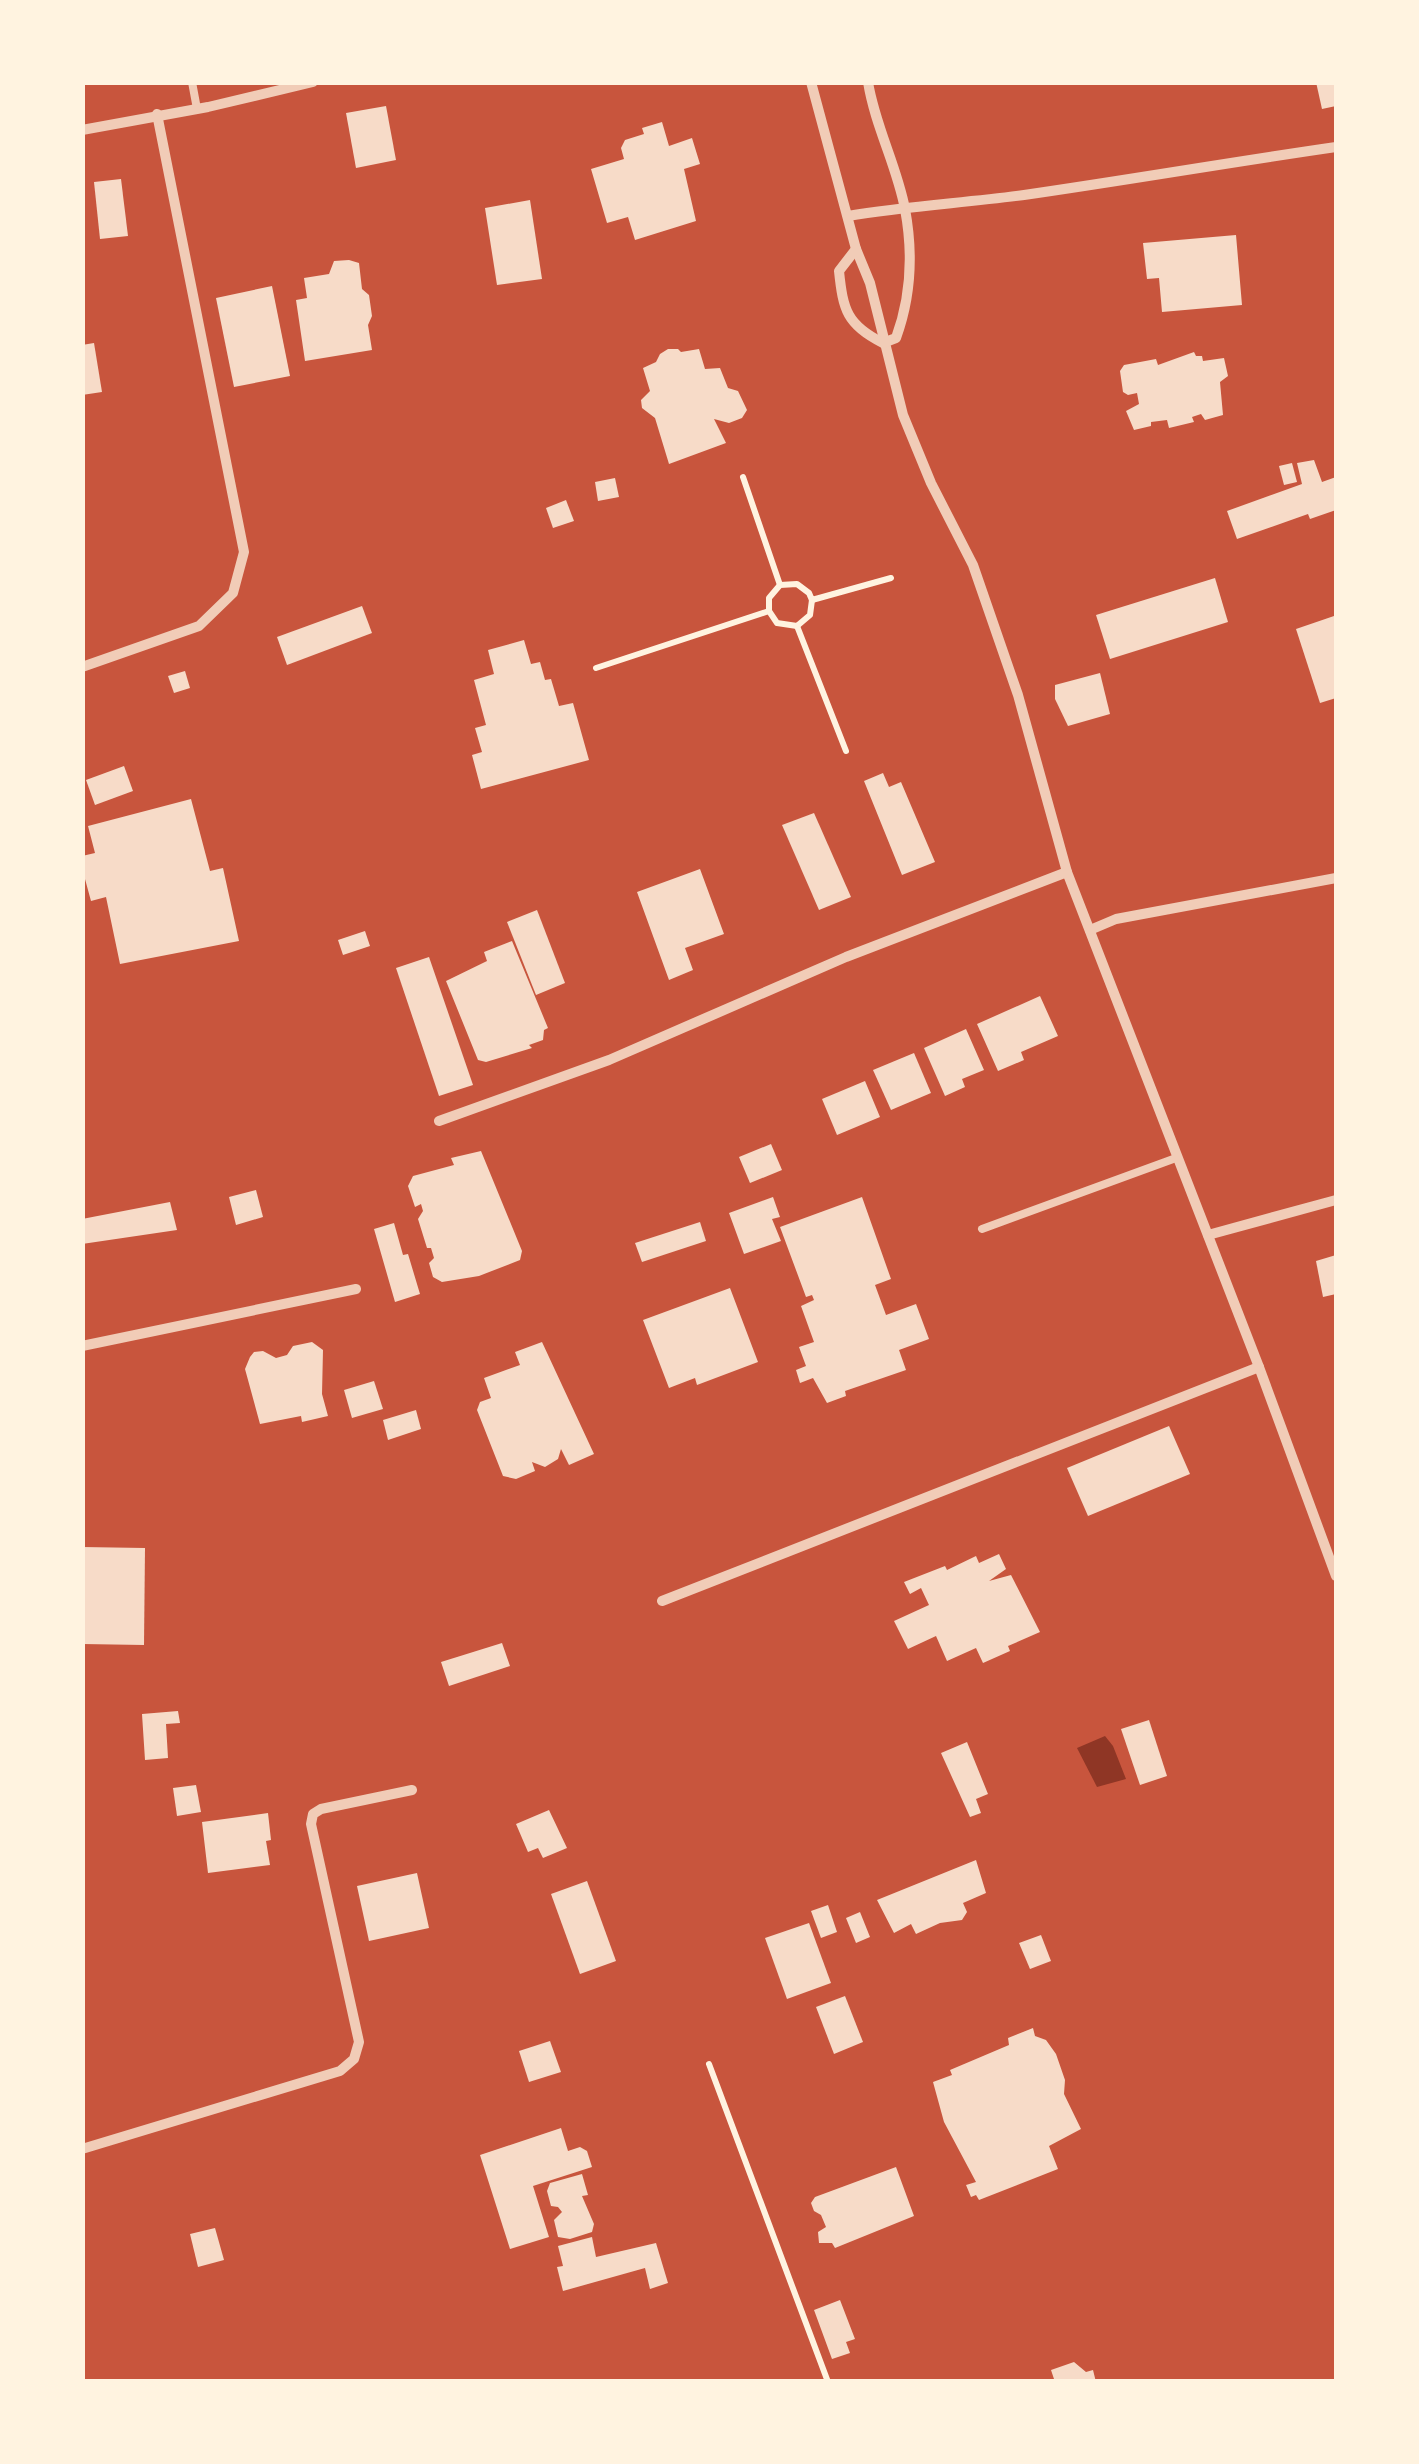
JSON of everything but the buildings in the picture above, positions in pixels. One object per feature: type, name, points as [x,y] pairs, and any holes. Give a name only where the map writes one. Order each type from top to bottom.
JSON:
[{"type":"street","points":[[82,130],[314,82]]},
{"type":"street","points":[[810,82],[856,248],[870,283],[903,416],[931,483],[973,565],[995,627],[1066,872],[1336,1576]]},
{"type":"street","points":[[868,82],[905,206],[910,248],[907,307],[896,338],[883,344]]},
{"type":"street","points":[[82,667],[200,626],[233,593],[244,552],[157,114]]},
{"type":"street","points":[[848,216],[1336,148]]},
{"type":"street","points":[[856,248],[839,271],[841,295],[849,319],[862,333],[883,344]]},
{"type":"street","points":[[439,1121],[609,1060],[846,956],[1066,872]]},
{"type":"street","points":[[1090,930],[1116,919],[1336,878]]},
{"type":"street","points":[[1208,1235],[1336,1200]]},
{"type":"street","points":[[82,1346],[356,1289]]},
{"type":"street","points":[[662,1601],[1259,1367]]},
{"type":"street","points":[[82,2149],[340,2071],[354,2059],[359,2042],[313,1814],[412,1790]]},
{"type":"lane","points":[[192,82],[197,108]]},
{"type":"lane","points":[[982,1229],[1176,1158]]},
{"type":"path","points":[[743,477],[780,585]]},
{"type":"path","points":[[812,600],[890,578]]},
{"type":"path","points":[[797,584],[812,600],[810,615],[797,626],[790,628],[777,623],[769,611],[770,598],[780,585],[797,584]]},
{"type":"path","points":[[596,668],[769,611]]},
{"type":"path","points":[[797,626],[846,751]]},
{"type":"path","points":[[709,2064],[828,2382]]},
{"type":"shaded area","points":[[1105,1736],[1126,1779],[1097,1787],[1077,1748]]}]
